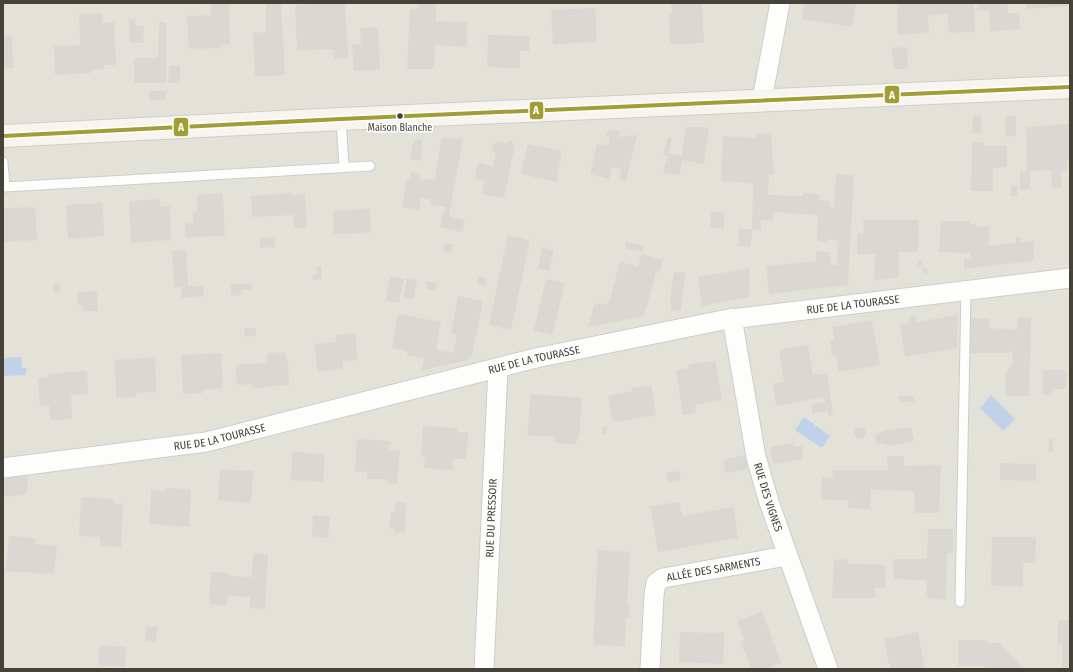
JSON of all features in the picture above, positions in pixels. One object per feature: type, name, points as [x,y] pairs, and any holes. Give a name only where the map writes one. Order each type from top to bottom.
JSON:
[{"type":"main road","points":[[3,136],[341,119],[1070,87]]},
{"type":"street","points":[[762,100],[780,3]]},
{"type":"street","name":"RUE DE LA TOURASSE","points":[[3,468],[206,442],[552,355],[732,318],[1070,278]]},
{"type":"street","name":"RUE DES VIGNES","points":[[732,318],[756,456],[768,502],[828,669]]},
{"type":"street","name":"RUE DU PRESSOIR","points":[[484,669],[498,368]]},
{"type":"street","name":"ALLÉE DES SARMENTS","points":[[650,669],[656,583],[663,578],[787,556]]},
{"type":"lane","points":[[341,119],[344,167]]},
{"type":"lane","points":[[3,162],[5,187],[370,166]]},
{"type":"lane","points":[[960,602],[966,290]]},
{"type":"shaded area","points":[[3,3],[1070,3],[1070,669],[3,669]]},
{"type":"water","points":[[21,357],[22,368],[26,368],[26,375],[3,376],[3,358]]},
{"type":"water","points":[[991,395],[1015,419],[1003,431],[980,408]]},
{"type":"water","points":[[804,417],[830,436],[822,448],[795,430]]},
{"type":"building","points":[[212,3],[229,3],[230,44],[220,45],[220,48],[189,49],[187,16],[211,15]]},
{"type":"building","points":[[266,3],[281,3],[285,75],[255,76],[253,33],[266,32]]},
{"type":"building","points":[[345,3],[348,58],[334,59],[333,49],[297,51],[295,5]]},
{"type":"building","points":[[417,3],[436,3],[436,21],[467,22],[467,47],[435,45],[434,69],[407,69],[410,9],[417,9]]},
{"type":"building","points":[[702,3],[704,43],[670,44],[669,13],[672,14],[671,4]]},
{"type":"building","points":[[805,3],[856,3],[852,27],[802,19]]},
{"type":"building","points":[[897,3],[974,3],[975,32],[949,33],[948,14],[928,15],[929,33],[898,35]]},
{"type":"building","points":[[977,3],[1007,3],[1008,13],[1019,13],[1020,29],[990,31],[989,10],[977,11]]},
{"type":"building","points":[[1026,3],[1070,3],[1070,6],[1026,9]]},
{"type":"building","points":[[595,8],[597,42],[553,44],[551,10]]},
{"type":"building","points":[[102,13],[102,23],[114,22],[116,65],[104,65],[104,69],[91,70],[91,73],[55,75],[54,46],[80,45],[79,14]]},
{"type":"building","points":[[129,19],[135,19],[136,26],[144,26],[143,43],[130,43]]},
{"type":"building","points":[[159,22],[166,22],[166,83],[134,83],[134,58],[158,58]]},
{"type":"building","points":[[378,27],[380,70],[354,71],[352,45],[361,44],[360,28]]},
{"type":"building","points":[[488,35],[530,36],[529,51],[520,51],[520,68],[487,67]]},
{"type":"building","points":[[3,36],[12,36],[13,68],[3,68]]},
{"type":"building","points":[[907,47],[908,69],[894,69],[892,48]]},
{"type":"building","points":[[180,65],[180,83],[168,83],[169,66]]},
{"type":"building","points":[[149,91],[166,91],[166,100],[149,100]]},
{"type":"building","points":[[981,115],[981,133],[972,133],[973,116]]},
{"type":"building","points":[[1016,116],[1016,136],[1006,137],[1005,117]]},
{"type":"building","points":[[1070,124],[1070,159],[1067,159],[1067,171],[1061,171],[1062,188],[1052,188],[1051,170],[1030,171],[1030,189],[1020,190],[1020,171],[1027,171],[1026,127]]},
{"type":"building","points":[[686,127],[709,128],[704,164],[682,160],[679,175],[663,173],[668,156],[663,155],[668,137],[672,139],[668,154],[681,156]]},
{"type":"building","points":[[620,130],[618,137],[637,135],[626,181],[619,180],[622,169],[612,167],[609,179],[590,174],[597,144],[608,146],[610,137],[606,136],[607,131]]},
{"type":"building","points":[[771,133],[774,175],[769,175],[768,195],[802,196],[803,193],[820,194],[819,200],[830,201],[829,207],[834,208],[836,174],[854,175],[848,285],[769,294],[766,266],[816,261],[816,251],[831,253],[830,265],[837,265],[838,241],[827,239],[827,242],[817,240],[818,215],[773,212],[773,221],[761,220],[761,230],[752,229],[753,183],[721,181],[723,136],[755,138],[755,134]]},
{"type":"building","points":[[463,138],[449,216],[465,220],[462,232],[440,227],[445,207],[430,205],[431,199],[421,198],[419,210],[402,207],[407,178],[410,179],[411,172],[421,174],[420,180],[435,180],[441,139]]},
{"type":"building","points":[[414,140],[423,140],[420,161],[410,159]]},
{"type":"building","points":[[508,140],[513,141],[512,144],[515,145],[504,198],[482,194],[485,181],[475,179],[478,163],[493,167],[496,152],[492,152],[494,143],[497,143],[498,141],[507,143]]},
{"type":"building","points":[[972,142],[984,142],[984,146],[1007,146],[1007,167],[993,168],[993,191],[971,191]]},
{"type":"building","points":[[528,144],[562,151],[556,182],[521,174]]},
{"type":"building","points":[[1017,185],[1017,196],[1011,196],[1011,186]]},
{"type":"building","points":[[223,193],[225,236],[185,237],[185,223],[193,222],[193,213],[197,212],[197,195]]},
{"type":"building","points":[[293,193],[293,195],[305,194],[307,227],[294,228],[293,215],[252,217],[251,196]]},
{"type":"building","points":[[160,199],[160,206],[170,206],[171,240],[131,243],[129,201]]},
{"type":"building","points":[[103,203],[104,236],[68,239],[66,205]]},
{"type":"building","points":[[35,207],[37,240],[4,242],[3,208]]},
{"type":"building","points":[[370,209],[371,233],[334,234],[333,211]]},
{"type":"building","points":[[711,212],[724,213],[724,229],[710,228]]},
{"type":"building","points":[[863,220],[919,220],[918,252],[899,252],[899,277],[874,281],[875,254],[857,254],[857,233],[864,233]]},
{"type":"building","points":[[941,221],[971,221],[970,224],[976,224],[976,227],[989,226],[989,246],[1016,243],[1016,237],[1021,237],[1021,242],[1034,241],[1034,261],[964,269],[964,258],[970,258],[970,253],[939,252]]},
{"type":"building","points":[[739,229],[752,229],[751,247],[738,246]]},
{"type":"building","points":[[508,235],[530,240],[511,330],[489,325]]},
{"type":"building","points":[[275,237],[275,247],[260,248],[260,238]]},
{"type":"building","points":[[626,242],[644,246],[642,252],[625,248]]},
{"type":"building","points":[[444,243],[453,244],[451,253],[443,252]]},
{"type":"building","points":[[542,247],[554,250],[549,271],[538,268]]},
{"type":"building","points":[[186,250],[188,286],[203,286],[204,296],[182,298],[181,287],[174,287],[172,251]]},
{"type":"building","points":[[641,254],[663,260],[659,273],[656,272],[644,316],[588,327],[595,303],[604,305],[609,302],[620,262],[638,267]]},
{"type":"building","points":[[918,259],[922,259],[922,266],[918,266]]},
{"type":"building","points":[[317,266],[321,266],[322,279],[313,280],[313,274],[317,274]]},
{"type":"building","points":[[750,268],[749,297],[702,306],[698,277]]},
{"type":"building","points":[[922,268],[927,268],[928,273],[923,274]]},
{"type":"building","points":[[674,272],[685,273],[681,310],[671,311],[670,301]]},
{"type":"building","points":[[390,276],[404,279],[399,303],[386,300]]},
{"type":"building","points":[[478,277],[487,278],[486,286],[477,284]]},
{"type":"building","points":[[407,278],[417,280],[414,299],[403,298]]},
{"type":"building","points":[[546,279],[565,283],[552,335],[534,330]]},
{"type":"building","points":[[427,281],[437,283],[436,291],[426,289]]},
{"type":"building","points":[[53,284],[60,284],[60,292],[53,292]]},
{"type":"building","points":[[231,284],[252,284],[252,290],[241,290],[242,295],[231,296]]},
{"type":"building","points":[[97,291],[98,311],[83,311],[83,305],[78,305],[77,292]]},
{"type":"building","points":[[458,296],[483,301],[471,359],[421,371],[424,358],[407,355],[407,351],[392,348],[398,314],[441,322],[436,350],[453,353],[457,335],[451,334]]},
{"type":"building","points":[[916,315],[917,322],[958,315],[957,348],[905,357],[900,324],[909,323],[909,317]]},
{"type":"building","points":[[1018,317],[1031,318],[1029,396],[1005,396],[1006,372],[1012,365],[1013,351],[1010,353],[969,353],[970,318],[989,319],[989,328],[1017,330]]},
{"type":"building","points":[[872,320],[880,365],[839,372],[836,355],[832,356],[830,341],[834,340],[832,327]]},
{"type":"building","points":[[256,328],[256,336],[245,337],[244,329]]},
{"type":"building","points":[[356,333],[357,360],[343,361],[343,369],[317,372],[315,344],[336,342],[336,335]]},
{"type":"building","points":[[808,345],[813,375],[827,373],[833,415],[828,416],[828,411],[812,414],[811,404],[825,402],[824,397],[776,406],[773,384],[784,382],[779,350]]},
{"type":"building","points":[[284,352],[288,362],[289,385],[253,388],[252,384],[237,385],[236,365],[267,363],[267,355],[269,353]]},
{"type":"building","points":[[221,353],[223,388],[202,390],[203,393],[183,394],[181,355]]},
{"type":"building","points":[[155,357],[156,392],[136,393],[136,397],[116,398],[115,360]]},
{"type":"building","points":[[715,361],[722,400],[695,405],[696,413],[683,415],[676,370],[689,368],[688,365]]},
{"type":"building","points":[[1043,370],[1066,370],[1066,389],[1052,389],[1052,395],[1043,395]]},
{"type":"building","points":[[87,371],[88,394],[71,395],[72,419],[50,420],[49,405],[40,406],[38,378],[48,377],[48,374]]},
{"type":"building","points":[[651,385],[656,415],[613,422],[608,396],[632,391],[632,388]]},
{"type":"building","points":[[531,394],[582,398],[579,436],[575,444],[555,443],[555,437],[527,435]]},
{"type":"building","points":[[899,396],[914,396],[914,402],[899,402]]},
{"type":"building","points":[[423,426],[457,428],[457,432],[468,433],[466,459],[453,459],[453,470],[424,468],[425,457],[421,456]]},
{"type":"building","points":[[603,426],[607,426],[606,434],[602,433]]},
{"type":"building","points":[[860,427],[864,429],[866,433],[864,437],[860,439],[856,437],[854,433],[856,429]]},
{"type":"building","points":[[911,427],[914,441],[886,446],[886,444],[877,444],[875,435],[884,431]]},
{"type":"building","points":[[357,439],[390,441],[389,450],[400,451],[397,484],[387,483],[387,479],[367,479],[367,472],[355,471]]},
{"type":"building","points":[[1049,439],[1053,439],[1053,452],[1048,452]]},
{"type":"building","points":[[793,443],[794,447],[802,446],[803,459],[773,464],[770,447]]},
{"type":"building","points":[[292,452],[325,454],[323,482],[291,480]]},
{"type":"building","points":[[745,455],[747,469],[726,473],[723,460]]},
{"type":"building","points":[[887,456],[904,456],[904,466],[941,465],[939,513],[915,513],[914,491],[871,490],[870,509],[848,508],[849,500],[821,499],[822,477],[833,478],[832,470],[888,470]]},
{"type":"building","points":[[1000,463],[1036,464],[1036,481],[1000,480]]},
{"type":"building","points":[[220,469],[253,471],[251,503],[218,500]]},
{"type":"building","points":[[679,471],[681,480],[667,482],[666,473]]},
{"type":"building","points":[[23,474],[28,476],[27,494],[3,497],[3,477]]},
{"type":"building","points":[[166,488],[191,489],[189,527],[149,524],[151,490],[165,491]]},
{"type":"building","points":[[81,497],[113,499],[113,503],[123,504],[121,547],[100,546],[100,537],[79,536]]},
{"type":"building","points":[[396,502],[406,503],[405,533],[394,532],[395,529],[389,529],[391,512],[395,512]]},
{"type":"building","points":[[679,502],[682,516],[734,507],[738,538],[658,552],[650,506]]},
{"type":"building","points":[[313,515],[330,517],[328,538],[312,537]]},
{"type":"building","points":[[928,529],[953,529],[953,553],[947,553],[946,599],[926,598],[927,580],[894,579],[893,559],[927,559]]},
{"type":"building","points":[[9,536],[36,538],[35,544],[57,546],[54,574],[6,571]]},
{"type":"building","points":[[992,537],[1036,537],[1035,563],[1023,563],[1023,587],[991,586]]},
{"type":"building","points":[[598,550],[630,552],[627,605],[629,605],[629,618],[626,618],[625,646],[593,645]]},
{"type":"building","points":[[253,553],[268,554],[265,609],[250,608],[250,597],[228,596],[227,606],[209,604],[211,572],[229,573],[229,576],[252,577]]},
{"type":"building","points":[[848,559],[848,564],[885,565],[886,588],[875,588],[875,598],[832,598],[834,560]]},
{"type":"building","points":[[3,570],[5,570],[4,583],[3,583]]},
{"type":"building","points":[[762,611],[781,663],[765,669],[751,669],[741,642],[744,640],[737,621]]},
{"type":"building","points":[[1058,620],[1070,620],[1070,669],[1062,669],[1062,643],[1058,643]]},
{"type":"building","points":[[146,626],[157,627],[156,642],[145,641]]},
{"type":"building","points":[[680,632],[724,633],[723,664],[679,662]]},
{"type":"building","points":[[918,632],[925,669],[890,669],[884,639]]},
{"type":"building","points":[[958,640],[987,640],[987,643],[999,643],[1024,669],[987,669],[984,666],[958,666]]},
{"type":"building","points":[[100,645],[126,647],[125,667],[98,665]]},
{"type":"transit line","name":"A","points":[[3,136],[341,119],[1070,87]]},
{"type":"place","name":"Maison Blanche","points":[[400,116]]}]
